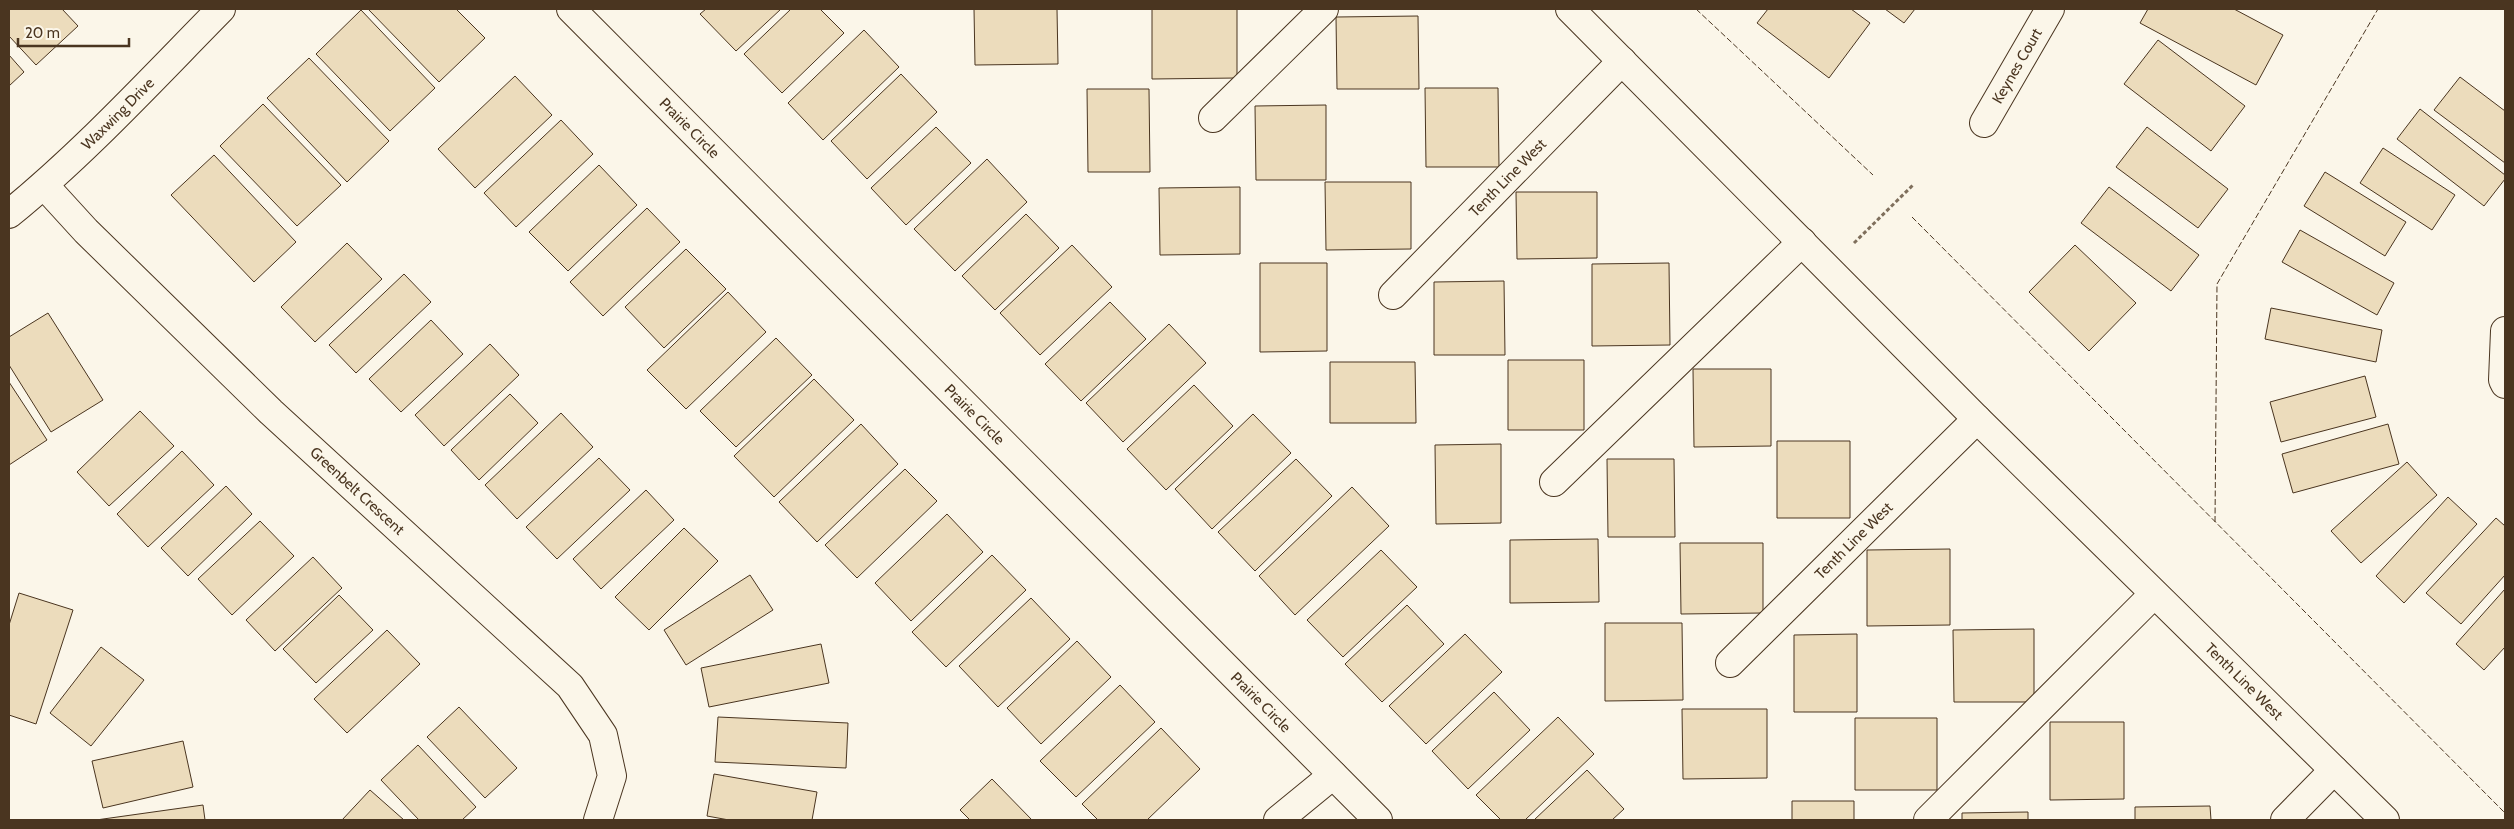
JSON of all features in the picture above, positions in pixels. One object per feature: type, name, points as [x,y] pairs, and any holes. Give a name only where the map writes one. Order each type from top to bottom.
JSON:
[{"type":"street","name":"Waxwing Drive","points":[[9,214],[44,185],[221,9]]},
{"type":"street","name":"Prairie Circle","points":[[571,9],[1378,820]]},
{"type":"street","points":[[1213,118],[1324,9]]},
{"type":"street","name":"Tenth Line West","points":[[1570,9],[1977,419],[2385,820]]},
{"type":"street","name":"Keynes Court","points":[[1984,123],[2050,9]]},
{"type":"street","name":"Tenth Line West","points":[[1393,296],[1622,61]]},
{"type":"street","name":"Greenbelt Crescent","points":[[44,185],[86,231],[271,412],[570,686],[603,735],[612,776],[598,820]]},
{"type":"street","points":[[1554,482],[1802,242]]},
{"type":"street","points":[[2505,331],[2503,334],[2503,380],[2505,384]]},
{"type":"street","name":"Tenth Line West","points":[[1730,663],[1977,419]]},
{"type":"street","points":[[1928,820],[2154,594]]},
{"type":"street","points":[[2285,820],[2334,770]]},
{"type":"street","points":[[1278,820],[1333,776]]},
{"type":"path","points":[[1854,244],[1913,185]]},
{"type":"building","points":[[9,9],[62,9],[78,26],[36,65],[9,36]]},
{"type":"building","points":[[368,9],[456,9],[485,38],[439,82]]},
{"type":"building","points":[[706,9],[781,9],[736,51],[700,14]]},
{"type":"building","points":[[791,9],[820,9],[844,33],[782,93],[744,54]]},
{"type":"building","points":[[974,9],[1057,9],[1058,64],[975,65]]},
{"type":"building","points":[[1152,9],[1237,9],[1237,78],[1152,79]]},
{"type":"building","points":[[1768,9],[1851,9],[1870,23],[1829,78],[1757,23]]},
{"type":"building","points":[[1885,9],[1915,9],[1904,23]]},
{"type":"building","points":[[2148,9],[2234,9],[2283,35],[2256,85],[2140,23]]},
{"type":"building","points":[[361,10],[435,88],[390,131],[316,54]]},
{"type":"building","points":[[1418,16],[1419,89],[1337,89],[1336,17]]},
{"type":"building","points":[[864,30],[899,67],[823,140],[788,103]]},
{"type":"building","points":[[2158,40],[2245,106],[2211,151],[2124,84]]},
{"type":"building","points":[[9,55],[24,72],[9,86]]},
{"type":"building","points":[[309,58],[389,141],[347,182],[267,98]]},
{"type":"building","points":[[901,74],[937,112],[867,179],[831,141]]},
{"type":"building","points":[[515,76],[552,115],[475,188],[438,149]]},
{"type":"building","points":[[2460,77],[2505,111],[2505,163],[2434,110]]},
{"type":"building","points":[[1425,88],[1498,88],[1499,167],[1426,167]]},
{"type":"building","points":[[1087,89],[1149,89],[1150,172],[1088,172]]},
{"type":"building","points":[[263,104],[341,185],[297,226],[220,146]]},
{"type":"building","points":[[1326,105],[1326,180],[1256,180],[1255,106]]},
{"type":"building","points":[[2420,109],[2505,175],[2505,179],[2484,206],[2397,139]]},
{"type":"building","points":[[561,120],[593,154],[516,227],[484,193]]},
{"type":"building","points":[[936,127],[971,163],[906,225],[871,188]]},
{"type":"building","points":[[2147,127],[2228,189],[2198,228],[2116,167]]},
{"type":"building","points":[[2383,148],[2455,195],[2432,230],[2360,183]]},
{"type":"building","points":[[214,155],[296,242],[254,282],[171,195]]},
{"type":"building","points":[[987,159],[1027,202],[955,271],[914,229]]},
{"type":"building","points":[[599,165],[637,205],[568,271],[529,232]]},
{"type":"building","points":[[2325,172],[2406,222],[2385,256],[2304,206]]},
{"type":"building","points":[[1325,182],[1411,182],[1411,249],[1326,250]]},
{"type":"building","points":[[1240,187],[1240,254],[1160,255],[1159,188]]},
{"type":"building","points":[[2109,187],[2199,255],[2171,291],[2081,223]]},
{"type":"building","points":[[1516,192],[1597,192],[1597,258],[1517,259]]},
{"type":"building","points":[[647,208],[680,242],[603,316],[570,282]]},
{"type":"building","points":[[1026,214],[1059,248],[995,310],[962,276]]},
{"type":"building","points":[[2300,230],[2394,283],[2377,315],[2282,262]]},
{"type":"building","points":[[347,243],[382,279],[315,342],[281,307]]},
{"type":"building","points":[[1072,245],[1112,287],[1040,355],[1000,313]]},
{"type":"building","points":[[2075,245],[2136,303],[2089,351],[2029,292]]},
{"type":"building","points":[[686,249],[726,289],[664,348],[625,307]]},
{"type":"building","points":[[1260,263],[1327,263],[1327,351],[1260,352]]},
{"type":"building","points":[[1669,263],[1670,345],[1592,346],[1592,264]]},
{"type":"building","points":[[404,274],[431,302],[356,373],[329,345]]},
{"type":"building","points":[[1504,281],[1505,355],[1434,355],[1434,282]]},
{"type":"building","points":[[728,292],[766,332],[686,409],[647,370]]},
{"type":"building","points":[[1110,302],[1146,339],[1081,401],[1045,364]]},
{"type":"building","points":[[2271,308],[2382,330],[2376,362],[2265,339]]},
{"type":"building","points":[[48,313],[103,400],[51,432],[9,365],[9,337]]},
{"type":"building","points":[[431,320],[463,354],[401,412],[369,379]]},
{"type":"building","points":[[1169,324],[1206,363],[1123,442],[1086,403]]},
{"type":"building","points":[[776,338],[812,375],[736,447],[700,411]]},
{"type":"building","points":[[490,344],[519,375],[444,446],[415,415]]},
{"type":"building","points":[[1508,360],[1584,360],[1584,430],[1508,430]]},
{"type":"building","points":[[1330,362],[1415,362],[1416,423],[1330,423]]},
{"type":"building","points":[[1693,369],[1771,369],[1771,446],[1694,447]]},
{"type":"building","points":[[2365,376],[2376,417],[2281,442],[2270,402]]},
{"type":"building","points":[[814,379],[854,420],[774,497],[734,456]]},
{"type":"building","points":[[9,382],[47,440],[9,465]]},
{"type":"building","points":[[1194,385],[1233,426],[1166,490],[1127,449]]},
{"type":"building","points":[[510,394],[538,423],[479,480],[451,450]]},
{"type":"building","points":[[140,411],[174,446],[109,506],[77,472]]},
{"type":"building","points":[[561,413],[593,447],[517,519],[485,485]]},
{"type":"building","points":[[1253,414],[1291,453],[1212,529],[1175,489]]},
{"type":"building","points":[[861,424],[898,464],[817,542],[779,502]]},
{"type":"building","points":[[2388,424],[2399,464],[2293,493],[2282,454]]},
{"type":"building","points":[[1777,441],[1850,441],[1850,518],[1777,518]]},
{"type":"building","points":[[1501,444],[1501,523],[1436,524],[1435,445]]},
{"type":"building","points":[[182,451],[214,485],[148,547],[117,514]]},
{"type":"building","points":[[599,458],[630,490],[557,559],[526,527]]},
{"type":"building","points":[[1296,459],[1332,496],[1255,571],[1218,532]]},
{"type":"building","points":[[1607,459],[1674,459],[1675,537],[1608,537]]},
{"type":"building","points":[[2407,462],[2437,495],[2361,563],[2331,531]]},
{"type":"building","points":[[905,469],[937,501],[857,578],[825,545]]},
{"type":"building","points":[[226,486],[252,514],[188,576],[161,548]]},
{"type":"building","points":[[1352,487],[1389,526],[1295,615],[1259,576]]},
{"type":"building","points":[[646,490],[674,520],[601,589],[573,559]]},
{"type":"building","points":[[2448,497],[2477,524],[2404,603],[2376,576]]},
{"type":"building","points":[[947,514],[983,552],[911,621],[875,583]]},
{"type":"building","points":[[2496,518],[2505,526],[2505,575],[2461,624],[2426,593]]},
{"type":"building","points":[[260,521],[294,556],[232,615],[198,579]]},
{"type":"building","points":[[684,528],[718,561],[649,630],[615,597]]},
{"type":"building","points":[[1598,539],[1599,602],[1510,603],[1510,540]]},
{"type":"building","points":[[1680,543],[1763,543],[1763,613],[1681,614]]},
{"type":"building","points":[[1950,549],[1950,625],[1867,626],[1867,550]]},
{"type":"building","points":[[1381,550],[1417,587],[1343,657],[1307,620]]},
{"type":"building","points":[[992,555],[1026,590],[946,667],[912,632]]},
{"type":"building","points":[[313,557],[342,588],[275,651],[246,620]]},
{"type":"building","points":[[750,575],[773,610],[686,665],[664,630]]},
{"type":"building","points":[[2505,589],[2505,647],[2484,670],[2456,644]]},
{"type":"building","points":[[19,593],[73,610],[36,724],[9,715],[9,625]]},
{"type":"building","points":[[339,595],[373,630],[316,683],[283,649]]},
{"type":"building","points":[[1031,598],[1070,639],[998,707],[959,666]]},
{"type":"building","points":[[1407,605],[1444,644],[1382,702],[1345,664]]},
{"type":"building","points":[[1605,623],[1682,623],[1683,700],[1605,701]]},
{"type":"building","points":[[2034,629],[2034,702],[1954,702],[1953,630]]},
{"type":"building","points":[[387,630],[420,664],[347,733],[314,699]]},
{"type":"building","points":[[1465,634],[1502,672],[1426,744],[1389,706]]},
{"type":"building","points":[[1857,634],[1857,712],[1794,712],[1794,635]]},
{"type":"building","points":[[1077,641],[1111,677],[1041,744],[1007,708]]},
{"type":"building","points":[[821,644],[829,683],[709,707],[701,668]]},
{"type":"building","points":[[101,647],[144,680],[91,746],[50,713]]},
{"type":"building","points":[[1120,685],[1155,722],[1076,797],[1040,761]]},
{"type":"building","points":[[1494,692],[1530,730],[1468,789],[1432,751]]},
{"type":"building","points":[[459,707],[517,768],[485,798],[427,737]]},
{"type":"building","points":[[1682,709],[1767,709],[1767,778],[1683,779]]},
{"type":"building","points":[[718,717],[848,723],[846,768],[715,762]]},
{"type":"building","points":[[1558,717],[1594,754],[1525,820],[1501,820],[1476,795]]},
{"type":"building","points":[[1855,718],[1937,718],[1937,790],[1855,790]]},
{"type":"building","points":[[2050,722],[2124,722],[2124,799],[2050,800]]},
{"type":"building","points":[[1161,728],[1200,769],[1147,820],[1098,820],[1082,804]]},
{"type":"building","points":[[183,741],[193,787],[103,808],[92,761]]},
{"type":"building","points":[[418,745],[476,807],[462,820],[419,820],[381,780]]},
{"type":"building","points":[[1587,770],[1624,809],[1612,820],[1534,820]]},
{"type":"building","points":[[714,774],[817,792],[812,820],[729,820],[707,816]]},
{"type":"building","points":[[992,779],[1032,820],[970,820],[960,810]]},
{"type":"building","points":[[370,790],[404,820],[342,820]]},
{"type":"building","points":[[1792,801],[1854,801],[1854,820],[1792,820]]},
{"type":"building","points":[[203,805],[205,820],[96,820]]},
{"type":"building","points":[[2210,806],[2211,820],[2135,820],[2135,807]]},
{"type":"building","points":[[2028,812],[2028,820],[1962,820],[1962,813]]},
{"type":"fence","points":[[1696,9],[1873,175]]},
{"type":"fence","points":[[2215,522],[2217,284],[2378,9]]},
{"type":"fence","points":[[1912,217],[2505,813]]}]
